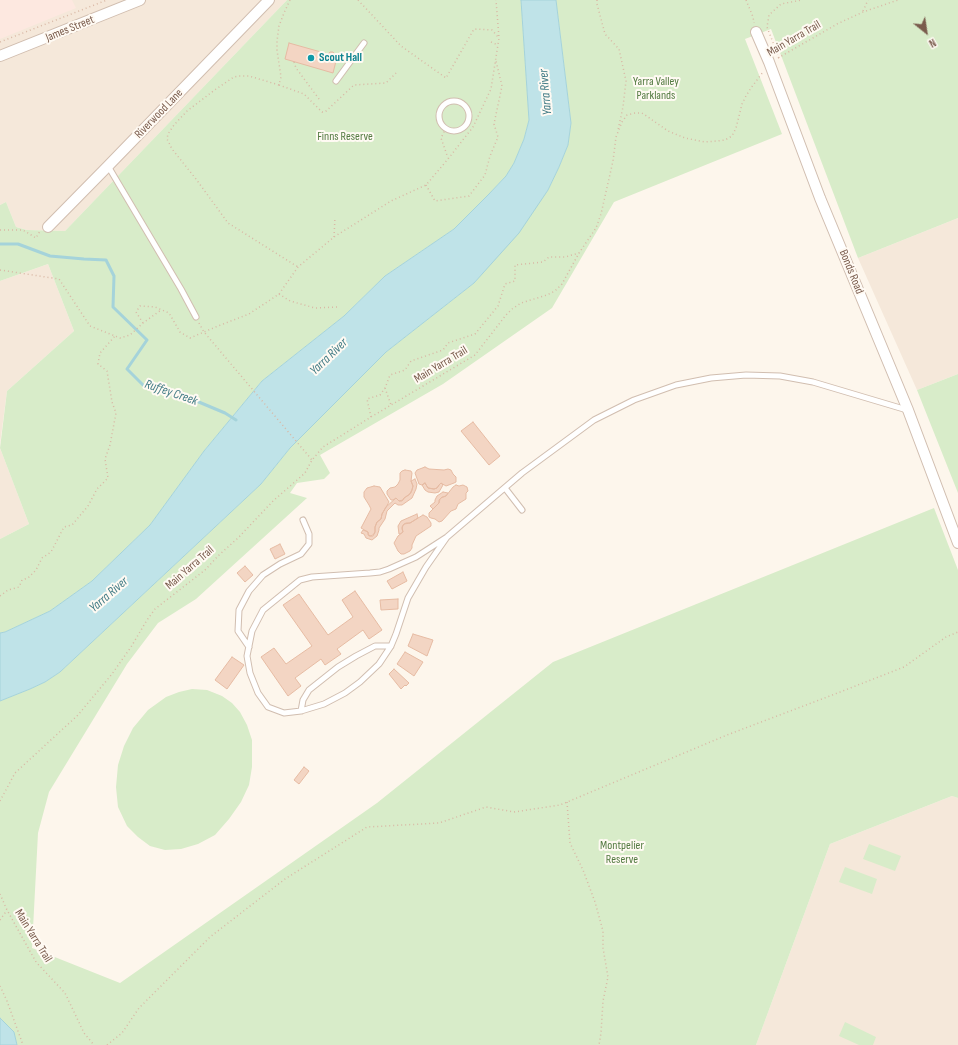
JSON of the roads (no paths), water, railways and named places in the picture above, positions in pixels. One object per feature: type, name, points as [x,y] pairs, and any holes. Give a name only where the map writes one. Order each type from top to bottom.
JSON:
[{"type":"street","name":"James Street","points":[[0,56],[140,0]]},
{"type":"street","name":"Riverwood Lane","points":[[48,227],[269,0]]},
{"type":"street","name":"Bonds Road","points":[[756,32],[820,198],[908,410],[958,543]]},
{"type":"lane","points":[[336,81],[364,43]]},
{"type":"lane","points":[[452,102],[463,104],[468,110],[469,114],[466,125],[457,131],[446,128],[443,126],[440,118],[443,108],[452,102]]},
{"type":"lane","points":[[108,166],[196,317]]},
{"type":"lane","points":[[447,537],[426,567],[408,598],[391,646],[379,664],[353,688],[324,704],[301,711],[284,713],[268,707],[258,693],[250,673],[247,656],[252,631],[263,610],[300,580],[312,577],[370,573],[389,569],[416,557],[447,537],[522,473],[594,420],[634,400],[676,385],[711,378],[746,375],[780,376],[813,382],[908,410]]},
{"type":"lane","points":[[505,488],[522,510]]},
{"type":"lane","points":[[249,647],[238,631],[239,610],[249,591],[263,575],[280,564],[301,554],[309,544],[309,534],[303,520]]},
{"type":"lane","points":[[301,711],[303,700],[309,690],[338,667],[375,646],[391,646]]},
{"type":"water","name":"Yarra River","points":[[521,0],[556,0],[571,123],[568,145],[559,167],[548,190],[519,233],[474,283],[386,352],[290,448],[261,484],[60,672],[45,682],[0,701],[0,633],[50,611],[92,581],[150,525],[204,451],[262,381],[344,316],[385,276],[454,229],[506,176],[514,163],[524,139],[529,120]]},
{"type":"water","points":[[0,1018],[14,1032],[17,1045],[0,1045]]},
{"type":"waterway","name":"Ruffey Creek","points":[[0,244],[18,244],[50,256],[106,260],[114,276],[113,307],[147,340],[127,369],[144,386],[194,400],[225,413],[236,420]]},
{"type":"place","name":"Scout Hall","points":[[311,58]]},
{"type":"park label","name":"Yarra Valley Parklands","points":[[656,89]]},
{"type":"park label","name":"Finns Reserve","points":[[345,137]]},
{"type":"park label","name":"Montpelier Reserve","points":[[622,853]]}]
